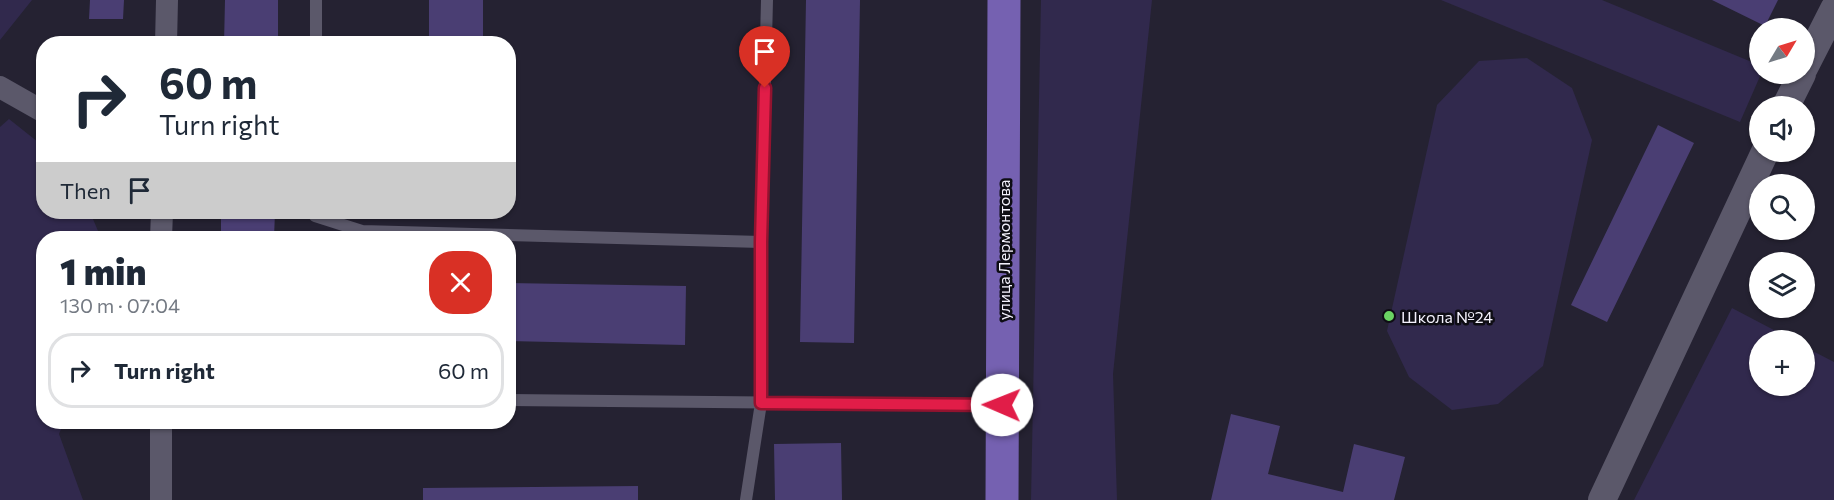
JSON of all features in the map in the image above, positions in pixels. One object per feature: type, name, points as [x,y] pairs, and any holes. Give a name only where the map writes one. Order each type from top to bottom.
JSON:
[{"type":"main road","name":"улица Лермонтова","points":[[1002,500],[1004,0]]},
{"type":"street","points":[[166,36],[167,0]]},
{"type":"street","points":[[1815,46],[1834,9]]},
{"type":"street","points":[[0,87],[36,107]]},
{"type":"street","points":[[1602,500],[1760,162]]},
{"type":"street","points":[[161,429],[161,500]]},
{"type":"lane","points":[[316,0],[316,36]]},
{"type":"lane","points":[[746,500],[761,403],[761,242],[767,0]]},
{"type":"lane","points":[[324,219],[362,231]]},
{"type":"lane","points":[[516,235],[761,242]]},
{"type":"lane","points":[[516,400],[1002,405]]},
{"type":"shaded area","points":[[0,0],[32,0],[0,40]]},
{"type":"shaded area","points":[[1041,0],[1152,0],[1113,374],[1117,500],[1031,500]]},
{"type":"shaded area","points":[[1441,0],[1602,0],[1749,61],[1749,84],[1757,84],[1751,96],[1749,96],[1740,122]]},
{"type":"shaded area","points":[[1527,58],[1572,88],[1592,140],[1543,366],[1498,404],[1452,410],[1409,377],[1387,331],[1437,105],[1479,61]]},
{"type":"shaded area","points":[[9,119],[36,140],[36,219],[93,219],[98,231],[36,231],[36,429],[61,429],[59,434],[83,500],[0,500],[0,127]]},
{"type":"shaded area","points":[[1732,308],[1774,330],[1749,330],[1749,396],[1815,396],[1815,352],[1834,362],[1834,500],[1634,500]]},
{"type":"building","points":[[90,0],[124,0],[123,19],[89,19]]},
{"type":"building","points":[[225,0],[278,0],[278,36],[224,36]]},
{"type":"building","points":[[429,0],[483,0],[483,36],[429,36]]},
{"type":"building","points":[[806,0],[860,0],[854,343],[800,342]]},
{"type":"building","points":[[1712,0],[1778,0],[1769,18],[1749,18]]},
{"type":"building","points":[[1658,125],[1694,143],[1607,322],[1571,305]]},
{"type":"building","points":[[221,219],[275,219],[274,231],[221,231]]},
{"type":"building","points":[[516,283],[686,286],[685,345],[516,341]]},
{"type":"building","points":[[1231,414],[1280,426],[1268,474],[1343,492],[1354,444],[1405,457],[1394,500],[1211,500]]},
{"type":"building","points":[[841,443],[842,500],[775,500],[774,444]]},
{"type":"building","points":[[638,486],[638,500],[423,500],[423,488]]},
{"type":"place","name":"Школа №24","points":[[1389,316]]},
{"type":"route","points":[[765,88],[761,242],[761,403],[1002,405]]}]
